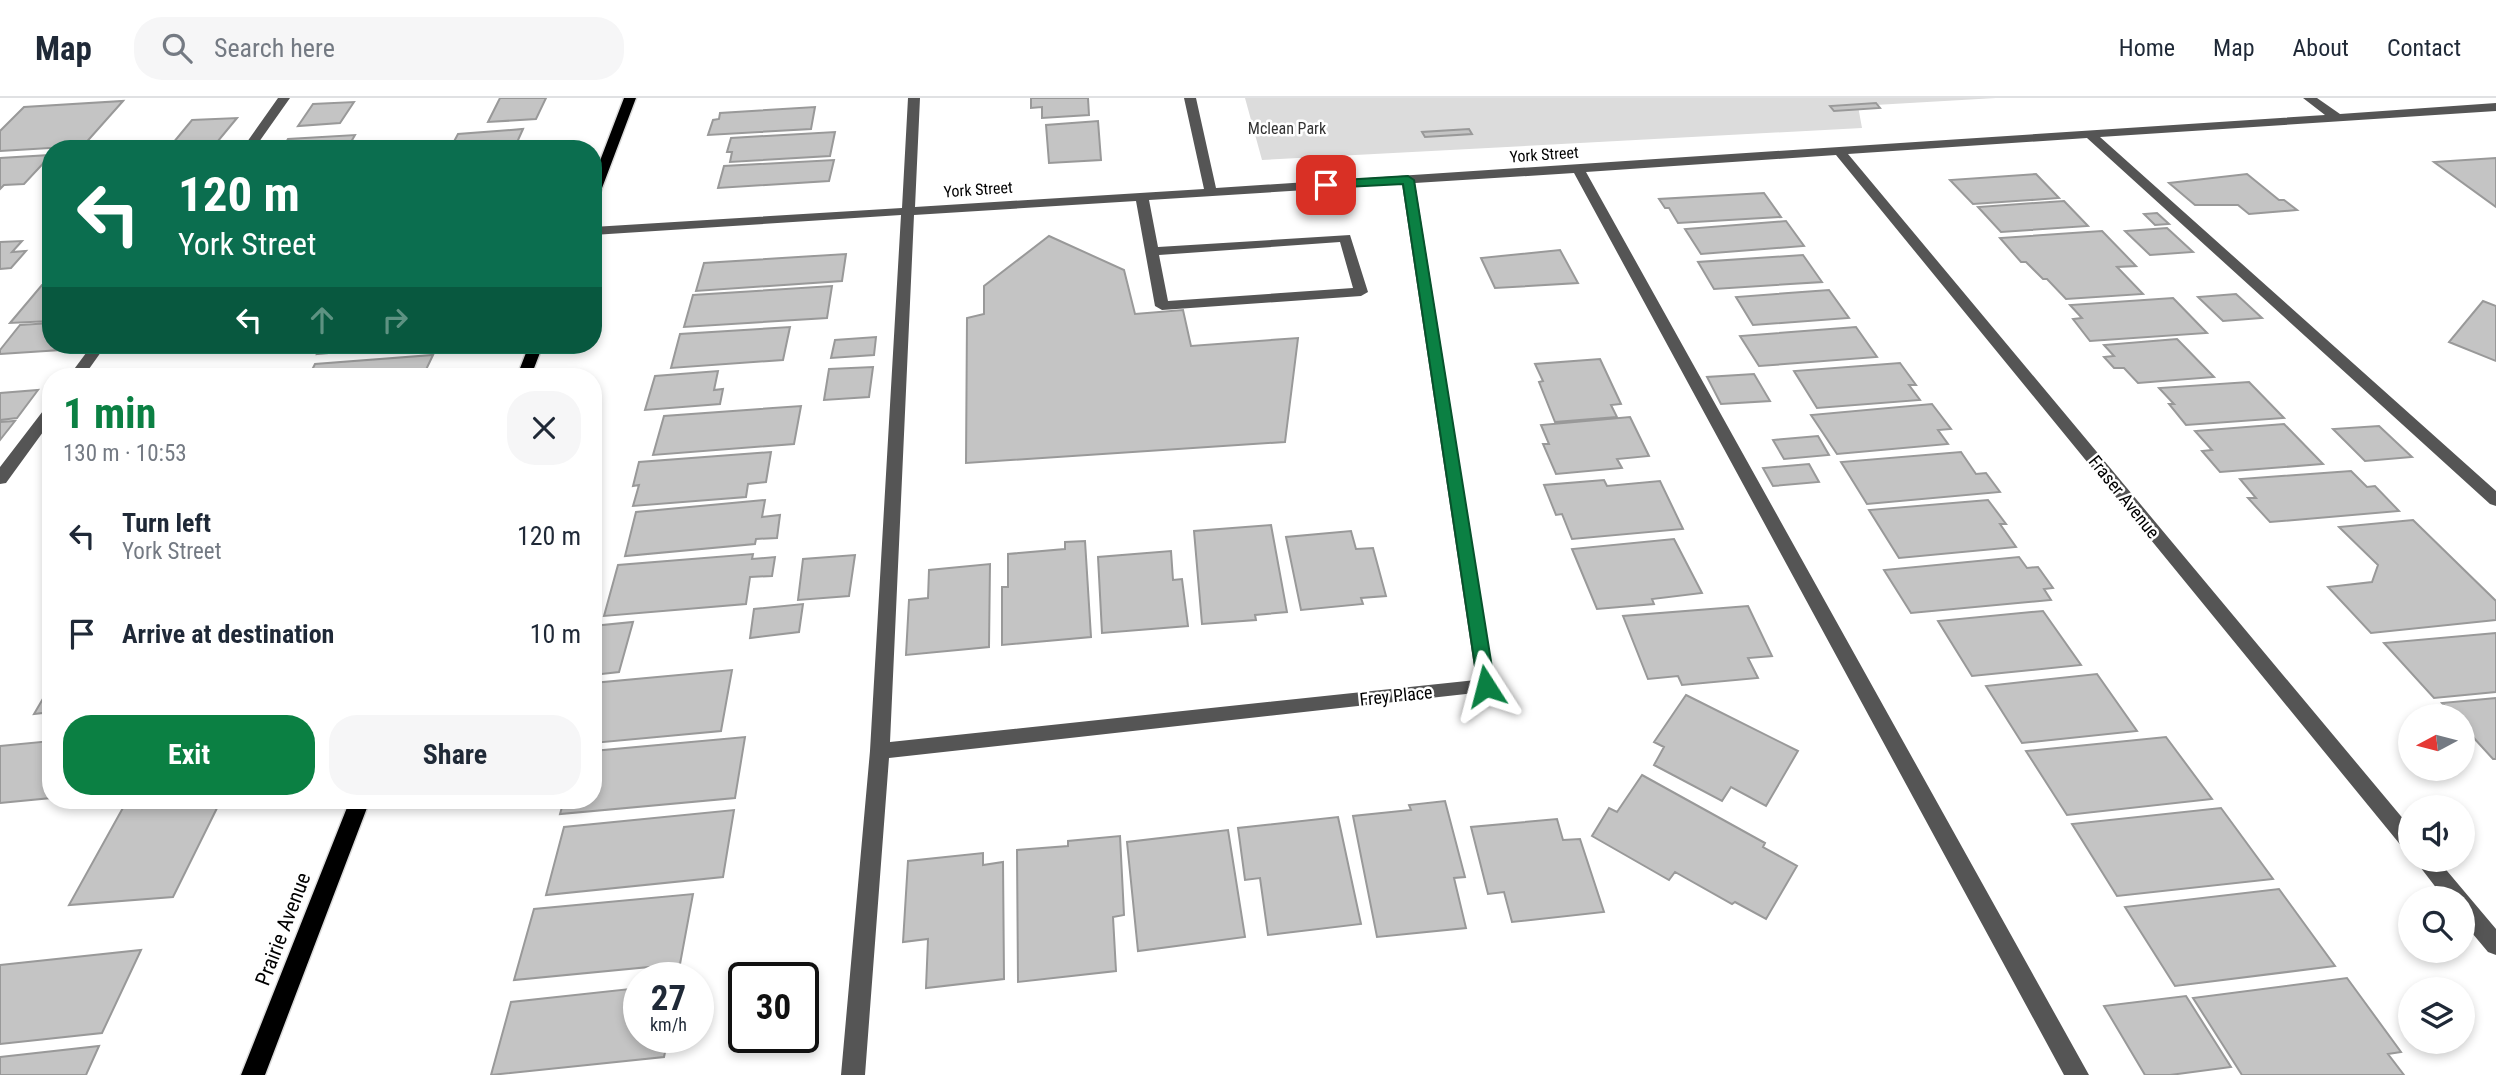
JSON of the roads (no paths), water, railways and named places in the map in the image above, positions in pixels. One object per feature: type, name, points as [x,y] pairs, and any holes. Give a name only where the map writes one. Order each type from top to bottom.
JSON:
[{"type":"main road","points":[[602,172],[630,98]]},
{"type":"main road","name":"Prairie Avenue","points":[[253,1075],[356,809]]},
{"type":"street","points":[[254,140],[284,98]]},
{"type":"street","points":[[853,1075],[880,751],[914,98]]},
{"type":"street","points":[[1189,98],[1211,192]]},
{"type":"street","points":[[2309,98],[2336,117]]},
{"type":"street","name":"York Street","points":[[602,230],[1578,169],[2496,107]]},
{"type":"street","points":[[2089,134],[2496,500]]},
{"type":"street","name":"Fraser Avenue","points":[[1839,151],[2398,827]]},
{"type":"street","points":[[1578,169],[2077,1075]]},
{"type":"street","name":"Frey Place","points":[[880,751],[1486,686],[1408,180]]},
{"type":"street","points":[[1142,196],[1152,251],[1163,306],[1361,292],[1345,238],[1152,251]]},
{"type":"street","points":[[0,479],[42,422]]},
{"type":"street","points":[[2435,872],[2446,886]]},
{"type":"street","points":[[2475,920],[2496,945]]},
{"type":"park label","name":"Mclean Park","points":[[1287,128]]}]
